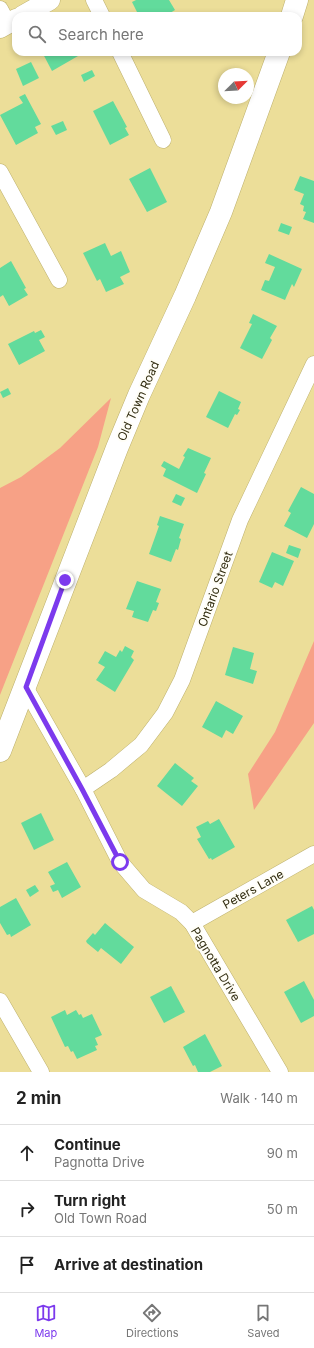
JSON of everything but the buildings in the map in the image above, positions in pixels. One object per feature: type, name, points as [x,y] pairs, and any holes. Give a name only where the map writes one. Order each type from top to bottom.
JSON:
[{"type":"main road","points":[[293,12],[297,0]]},
{"type":"main road","name":"Old Town Road","points":[[0,750],[26,687],[65,580],[117,448],[139,395],[185,296],[221,212],[278,56]]},
{"type":"street","points":[[24,12],[50,0]]},
{"type":"street","points":[[94,0],[100,12]]},
{"type":"street","points":[[122,56],[163,140]]},
{"type":"street","points":[[0,172],[59,280]]},
{"type":"street","name":"Ontario Street","points":[[82,789],[111,770],[140,745],[165,713],[182,680],[240,520],[314,364]]},
{"type":"street","name":"Pagnotta Drive","points":[[26,687],[120,862],[144,890],[181,912],[192,923],[280,1072]]},
{"type":"street","name":"Peters Lane","points":[[192,923],[314,854]]},
{"type":"street","points":[[0,1001],[41,1072]]},
{"type":"shaded area","points":[[111,398],[98,447],[0,695],[0,488],[21,477],[60,448]]},
{"type":"shaded area","points":[[314,641],[314,723],[254,810],[248,774],[275,732]]},
{"type":"route","points":[[65,580],[26,687],[120,862]]}]
